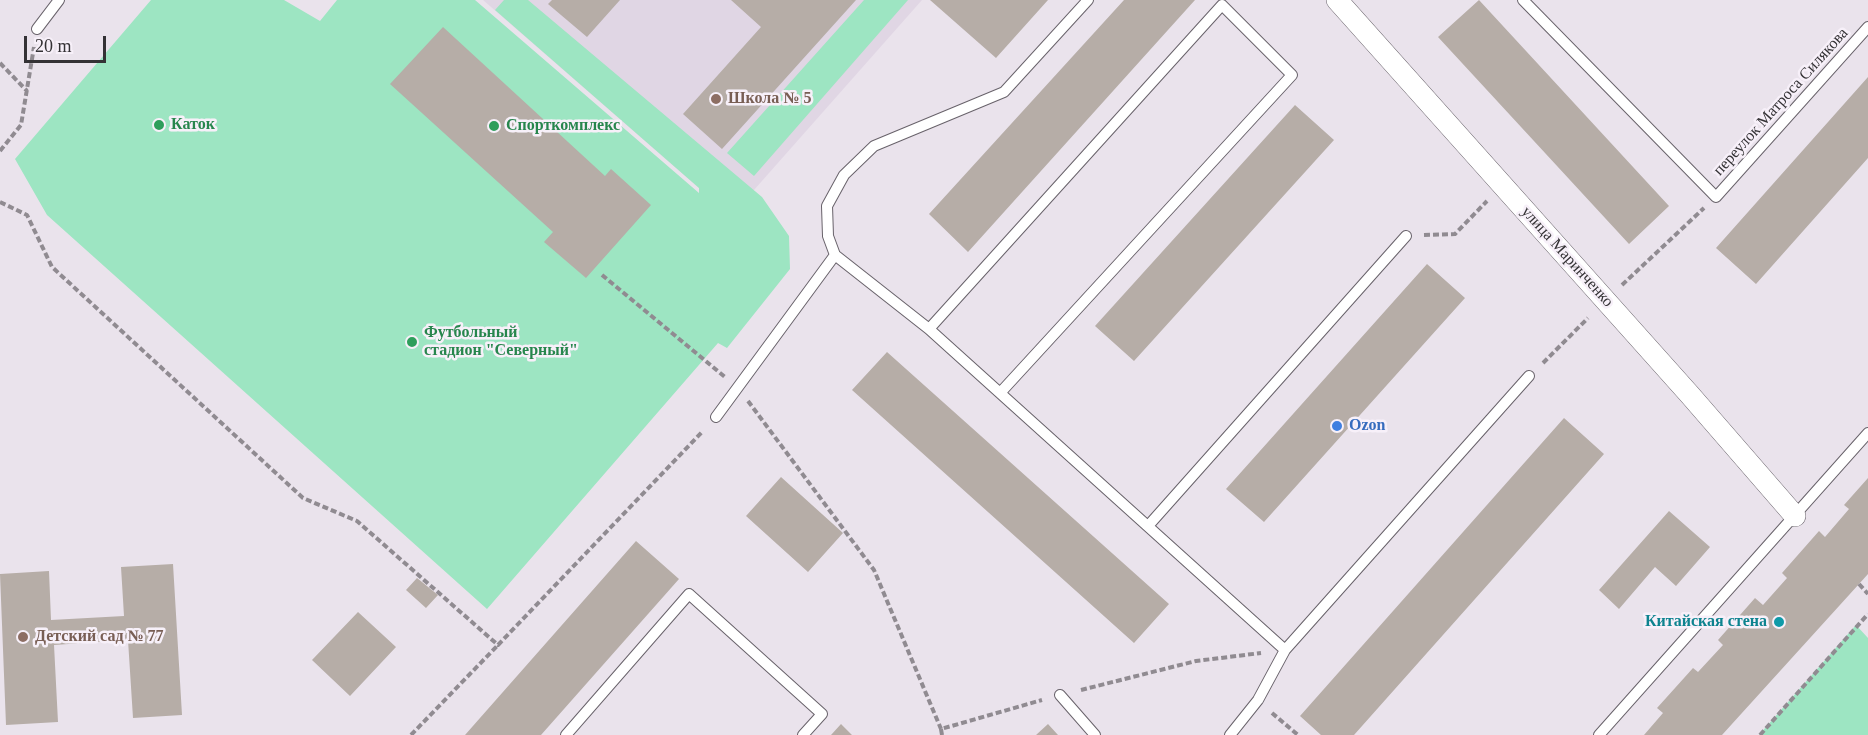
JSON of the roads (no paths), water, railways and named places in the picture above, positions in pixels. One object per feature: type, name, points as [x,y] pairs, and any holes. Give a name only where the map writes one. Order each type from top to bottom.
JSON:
[{"type":"street","name":"улица Маринченко","points":[[1336,0],[1690,395],[1795,516]]},
{"type":"lane","points":[[37,29],[59,0]]},
{"type":"lane","points":[[1088,0],[1004,92],[874,146],[844,175],[827,206],[828,236],[835,255],[929,329],[1285,650]]},
{"type":"lane","name":"переулок Матроса Силякова","points":[[1523,0],[1716,197],[1868,27]]},
{"type":"lane","points":[[929,329],[1222,5],[1292,75],[1000,393]]},
{"type":"lane","points":[[1148,526],[1406,236]]},
{"type":"lane","points":[[716,417],[835,255]]},
{"type":"lane","points":[[1230,735],[1258,700],[1285,650],[1529,376]]},
{"type":"lane","points":[[1599,735],[1868,433]]},
{"type":"lane","points":[[566,735],[689,594],[822,714],[804,735]]},
{"type":"lane","points":[[1060,695],[1095,735]]},
{"type":"place","name":"Школа № 5","points":[[716,99]]},
{"type":"place","name":"Каток","points":[[159,125]]},
{"type":"place","name":"Спорткомплекс","points":[[494,126]]},
{"type":"place","name":"Футбольный стадион \"Северный\"","points":[[412,342]]},
{"type":"place","name":"Ozon","points":[[1337,426]]},
{"type":"place","name":"Китайская стена","points":[[1779,622]]},
{"type":"place","name":"Детский сад № 77","points":[[23,637]]}]
